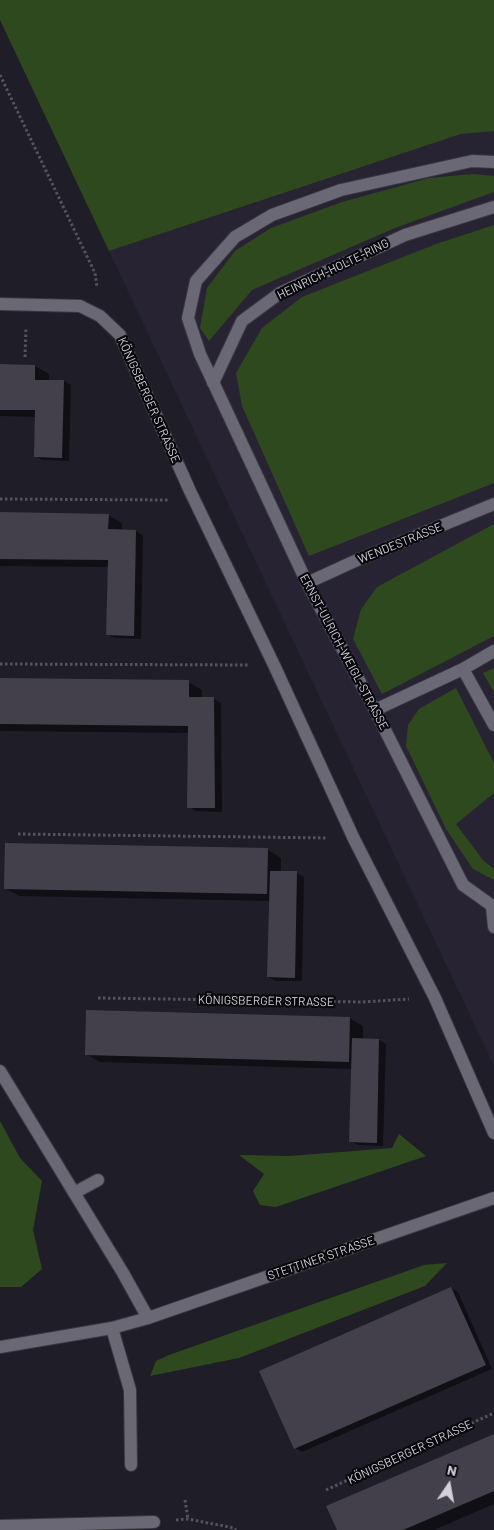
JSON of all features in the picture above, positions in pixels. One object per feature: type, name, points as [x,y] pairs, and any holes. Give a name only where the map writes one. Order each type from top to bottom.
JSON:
[{"type":"street","name":"ERNST-ULRICH-WEIGL-STRASSE","points":[[493,907],[463,885],[375,710],[307,583],[213,383],[200,354],[188,318],[196,281],[235,237],[272,215],[341,190],[472,161],[494,162]]},
{"type":"street","name":"HEINRICH-HOLTE-RING","points":[[213,383],[242,321],[280,293],[405,235],[494,207]]},
{"type":"street","name":"KÖNIGSBERGER STRASSE","points":[[0,304],[80,306],[100,316],[120,335],[190,491],[274,665],[354,839],[435,998],[494,1133]]},
{"type":"street","name":"WENDESTRASSE","points":[[307,583],[355,561],[494,504]]},
{"type":"street","points":[[375,710],[463,669],[494,651]]},
{"type":"street","points":[[463,669],[494,725]]},
{"type":"street","points":[[493,907],[494,926]]},
{"type":"street","points":[[0,1070],[148,1318]]},
{"type":"street","points":[[74,1193],[98,1180]]},
{"type":"street","name":"STETTINER STRASSE","points":[[0,1347],[112,1328],[148,1318],[494,1198]]},
{"type":"street","points":[[112,1328],[130,1390],[132,1465]]},
{"type":"street","points":[[0,1526],[154,1522]]},
{"type":"path","points":[[0,75],[95,273],[100,316]]},
{"type":"path","points":[[0,498],[172,500],[190,491]]},
{"type":"path","points":[[0,664],[274,665]]},
{"type":"path","points":[[18,834],[354,839]]},
{"type":"path","name":"KÖNIGSBERGER STRASSE","points":[[98,998],[362,1002],[435,998]]},
{"type":"path","name":"KÖNIGSBERGER STRASSE","points":[[326,1490],[494,1413]]},
{"type":"path","points":[[185,1500],[188,1519]]},
{"type":"path","points":[[154,1522],[188,1519],[234,1528],[236,1530]]},
{"type":"shaded area","points":[[494,130],[494,1066],[109,251],[461,134]]},
{"type":"green space","points":[[0,0],[494,0],[494,131],[461,134],[109,251],[0,20]]},
{"type":"green space","points":[[473,174],[494,176],[494,192],[395,228],[252,290],[209,341],[200,328],[207,288],[235,251],[271,228],[342,202],[429,178]]},
{"type":"green space","points":[[494,225],[494,483],[309,556],[242,406],[236,373],[262,328],[302,297],[436,244]]},
{"type":"green space","points":[[494,524],[494,636],[382,694],[353,639],[361,609],[377,587]]},
{"type":"green space","points":[[494,668],[494,692],[483,673]]},
{"type":"green space","points":[[456,688],[494,763],[494,793],[456,824],[483,860],[494,869],[494,880],[473,869],[446,829],[406,746],[408,725],[419,709]]},
{"type":"green space","points":[[0,1121],[20,1158],[42,1181],[33,1230],[42,1269],[21,1287],[0,1287]]},
{"type":"green space","points":[[399,1134],[426,1156],[276,1207],[260,1205],[253,1191],[264,1174],[239,1155],[289,1156],[392,1148]]},
{"type":"green space","points":[[447,1263],[425,1286],[239,1358],[150,1376],[156,1361],[169,1355],[424,1265]]},
{"type":"building","points":[[0,364],[35,365],[35,380],[64,380],[62,458],[34,457],[35,410],[0,410]]},
{"type":"building","points":[[0,512],[109,514],[108,529],[136,530],[134,636],[106,635],[108,560],[0,559]]},
{"type":"building","points":[[0,678],[189,680],[189,697],[214,697],[215,808],[187,808],[188,726],[0,724]]},
{"type":"building","points":[[5,843],[268,848],[267,894],[4,889]]},
{"type":"building","points":[[270,871],[297,871],[295,978],[267,977]]},
{"type":"building","points":[[86,1010],[350,1017],[349,1062],[85,1055]]},
{"type":"building","points":[[352,1038],[379,1039],[377,1143],[349,1142]]},
{"type":"building","points":[[451,1287],[486,1365],[294,1449],[259,1371]]},
{"type":"building","points":[[494,1434],[494,1491],[403,1530],[337,1530],[326,1506]]}]
